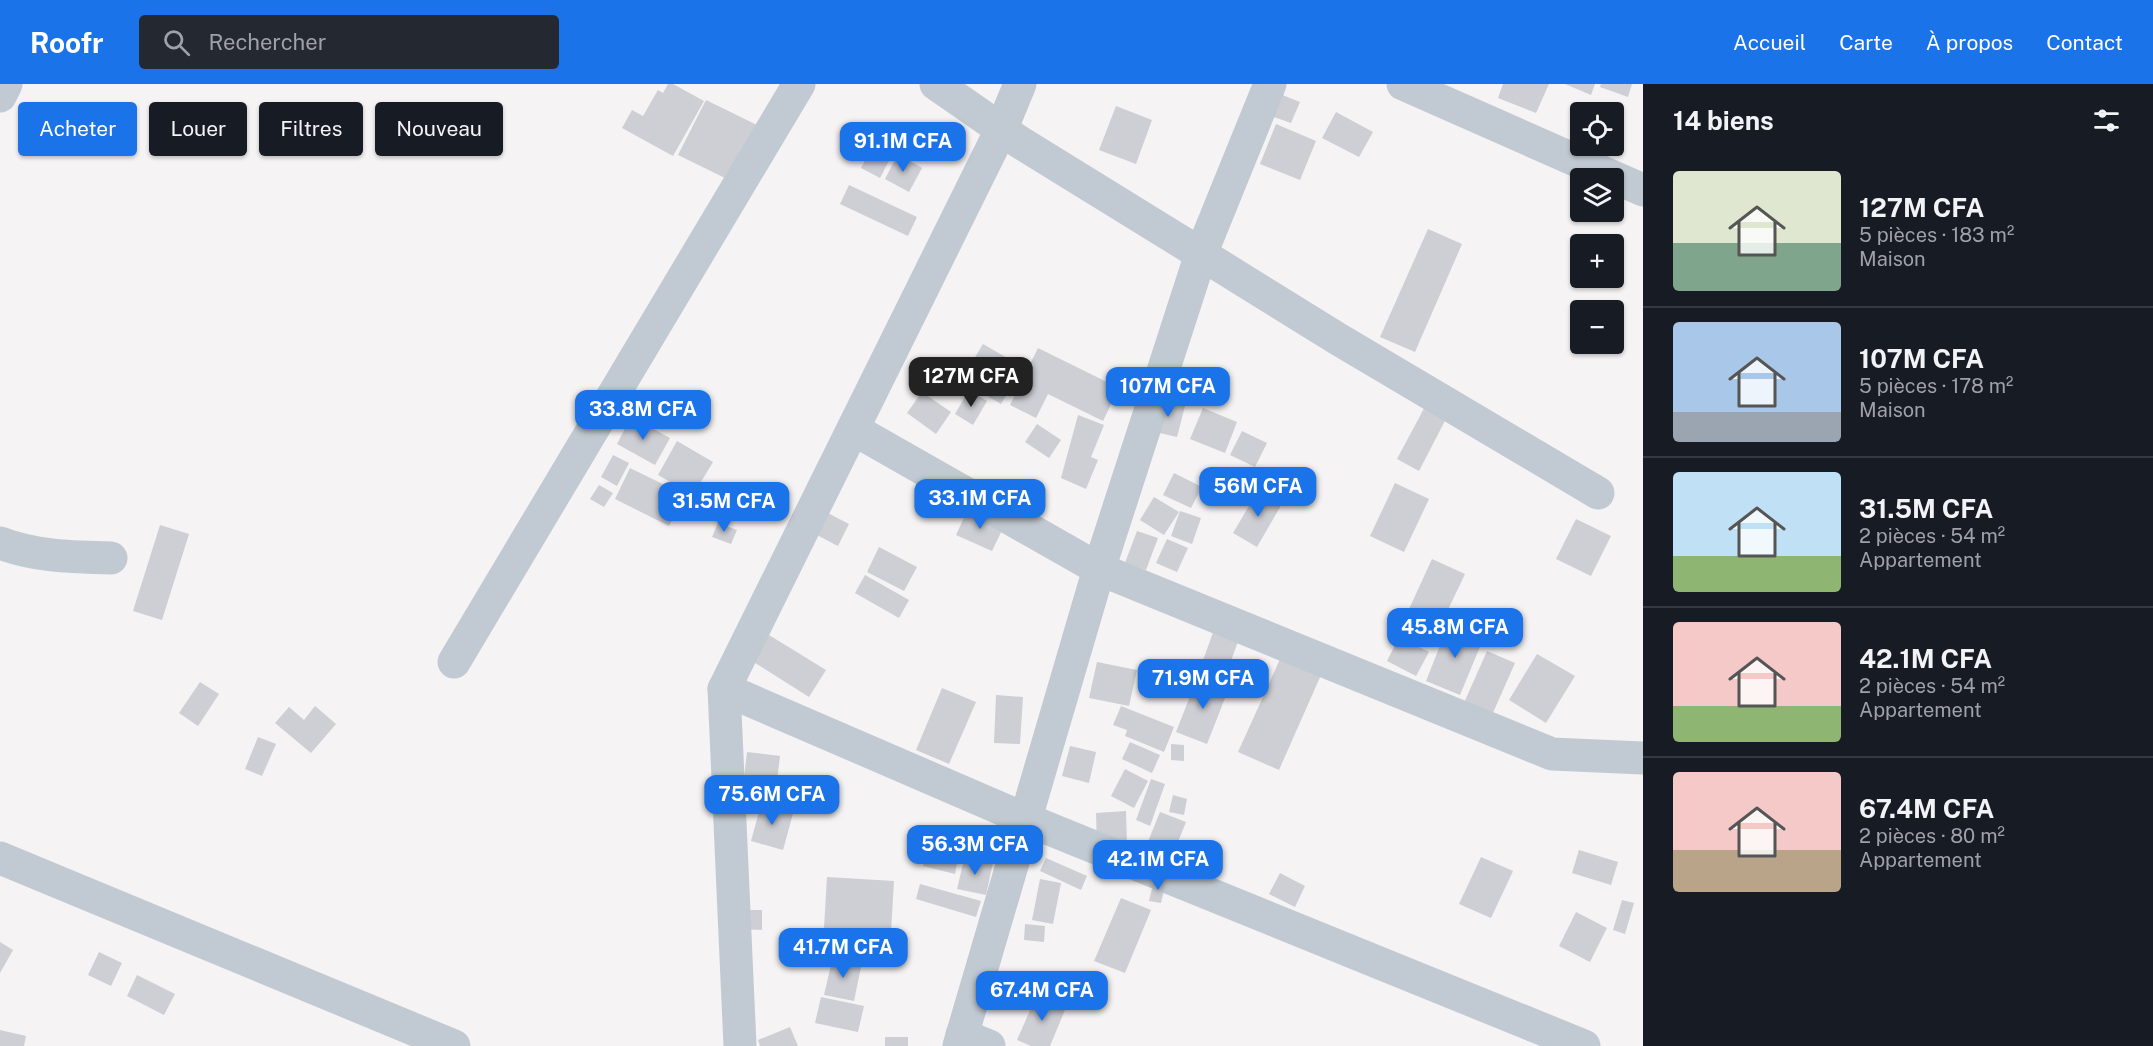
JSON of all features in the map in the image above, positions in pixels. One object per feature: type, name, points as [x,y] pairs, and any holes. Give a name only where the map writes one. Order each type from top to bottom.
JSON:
[{"type":"street","points":[[0,96],[6,84]]},
{"type":"street","points":[[454,662],[799,84]]},
{"type":"street","points":[[936,84],[1001,130],[1338,339],[1598,493]]},
{"type":"street","points":[[740,1046],[724,689],[1001,130],[1020,84]]},
{"type":"street","points":[[970,1042],[1025,819],[1099,568],[1201,254],[1270,84]]},
{"type":"street","points":[[1403,84],[1643,190]]},
{"type":"street","points":[[853,429],[1099,568],[1552,754],[1643,758]]},
{"type":"street","points":[[0,543],[11,548],[56,556],[111,558]]},
{"type":"street","points":[[724,689],[1025,819],[1584,1046]]},
{"type":"street","points":[[0,858],[454,1046]]},
{"type":"building","points":[[668,84],[673,84],[704,101],[673,156],[622,128],[632,110],[643,116],[658,90],[663,93]]},
{"type":"building","points":[[1503,84],[1549,84],[1536,113],[1498,98]]},
{"type":"building","points":[[1565,84],[1595,84],[1591,95]]},
{"type":"building","points":[[1601,84],[1632,84],[1628,97],[1600,87]]},
{"type":"building","points":[[1280,94],[1300,102],[1291,123],[1271,116]]},
{"type":"building","points":[[706,100],[759,126],[731,181],[678,155]]},
{"type":"building","points":[[1116,106],[1152,120],[1136,164],[1099,150]]},
{"type":"building","points":[[1336,112],[1373,132],[1359,157],[1322,138]]},
{"type":"building","points":[[1276,124],[1316,141],[1300,180],[1260,164]]},
{"type":"building","points":[[872,147],[891,157],[880,178],[861,168]]},
{"type":"building","points":[[898,154],[922,168],[909,192],[885,179]]},
{"type":"building","points":[[849,185],[917,217],[908,236],[840,204]]},
{"type":"building","points":[[1428,229],[1462,244],[1415,352],[1380,337]]},
{"type":"building","points":[[983,344],[1023,367],[1001,404],[961,381]]},
{"type":"building","points":[[1038,348],[1119,388],[1103,421],[1048,394],[1036,418],[1010,405]]},
{"type":"building","points":[[969,390],[987,401],[973,425],[955,414]]},
{"type":"building","points":[[922,392],[951,412],[936,434],[907,413]]},
{"type":"building","points":[[1158,400],[1185,406],[1177,437],[1151,431]]},
{"type":"building","points":[[1428,401],[1449,413],[1419,471],[1397,459]]},
{"type":"building","points":[[1203,408],[1237,422],[1225,453],[1190,439]]},
{"type":"building","points":[[1078,415],[1104,425],[1091,457],[1098,460],[1086,489],[1061,478]]},
{"type":"building","points":[[631,417],[670,438],[655,465],[617,444]]},
{"type":"building","points":[[1037,424],[1061,440],[1049,458],[1025,442]]},
{"type":"building","points":[[1242,431],[1267,443],[1255,467],[1230,455]]},
{"type":"building","points":[[677,441],[713,462],[693,495],[658,475]]},
{"type":"building","points":[[613,455],[629,463],[617,486],[601,477]]},
{"type":"building","points":[[630,468],[685,495],[669,526],[615,499]]},
{"type":"building","points":[[1174,473],[1202,487],[1191,508],[1163,495]]},
{"type":"building","points":[[1395,483],[1429,499],[1404,552],[1370,536]]},
{"type":"building","points":[[599,485],[613,493],[604,507],[590,499]]},
{"type":"building","points":[[1259,489],[1283,502],[1257,547],[1233,533]]},
{"type":"building","points":[[1154,497],[1179,512],[1164,535],[1140,520]]},
{"type":"building","points":[[968,509],[1004,526],[992,551],[956,535]]},
{"type":"building","points":[[824,511],[849,524],[838,546],[813,533]]},
{"type":"building","points":[[1180,511],[1201,518],[1192,544],[1171,536]]},
{"type":"building","points":[[1576,519],[1611,536],[1591,576],[1556,559]]},
{"type":"building","points":[[718,523],[737,530],[731,544],[712,537]]},
{"type":"building","points":[[160,525],[189,534],[162,620],[133,611]]},
{"type":"building","points":[[1137,531],[1158,538],[1146,570],[1125,563]]},
{"type":"building","points":[[1167,539],[1188,548],[1177,572],[1156,563]]},
{"type":"building","points":[[879,547],[917,567],[904,591],[867,572]]},
{"type":"building","points":[[1432,559],[1465,574],[1436,635],[1404,620]]},
{"type":"building","points":[[865,575],[909,600],[899,618],[855,593]]},
{"type":"building","points":[[1449,623],[1484,637],[1460,695],[1426,681]]},
{"type":"building","points":[[1215,627],[1240,636],[1227,672],[1202,663]]},
{"type":"building","points":[[769,635],[826,670],[809,697],[752,661]]},
{"type":"building","points":[[1399,637],[1429,652],[1416,676],[1387,661]]},
{"type":"building","points":[[1487,651],[1515,663],[1492,715],[1464,703]]},
{"type":"building","points":[[1537,654],[1575,676],[1546,723],[1509,700]]},
{"type":"building","points":[[1281,657],[1321,675],[1279,770],[1238,752]]},
{"type":"building","points":[[1097,662],[1137,670],[1129,706],[1089,698]]},
{"type":"building","points":[[1212,673],[1224,677],[1219,690],[1227,693],[1207,744],[1176,732],[1196,681],[1207,685]]},
{"type":"building","points":[[200,682],[219,694],[198,726],[179,713]]},
{"type":"building","points":[[942,688],[976,702],[949,764],[916,750]]},
{"type":"building","points":[[996,695],[1023,697],[1020,744],[994,743]]},
{"type":"building","points":[[315,706],[336,724],[311,753],[275,723],[289,707],[304,720]]},
{"type":"building","points":[[1121,706],[1174,727],[1164,752],[1125,736],[1127,730],[1113,725]]},
{"type":"building","points":[[258,737],[276,744],[262,776],[245,769]]},
{"type":"building","points":[[1130,742],[1160,755],[1152,773],[1122,759]]},
{"type":"building","points":[[1171,744],[1184,745],[1184,761],[1171,760]]},
{"type":"building","points":[[1070,746],[1096,752],[1089,783],[1062,776]]},
{"type":"building","points":[[747,752],[780,756],[775,797],[742,794]]},
{"type":"building","points":[[1125,769],[1148,781],[1134,808],[1111,796]]},
{"type":"building","points":[[1151,779],[1165,784],[1150,826],[1136,820]]},
{"type":"building","points":[[1173,795],[1187,799],[1184,815],[1169,812]]},
{"type":"building","points":[[762,801],[794,810],[783,850],[751,841]]},
{"type":"building","points":[[1126,811],[1127,844],[1097,845],[1096,813]]},
{"type":"building","points":[[1160,812],[1186,822],[1173,854],[1147,844]]},
{"type":"building","points":[[927,846],[959,853],[955,874],[923,866]]},
{"type":"building","points":[[1579,850],[1618,862],[1611,885],[1572,873]]},
{"type":"building","points":[[965,856],[993,862],[986,895],[957,889]]},
{"type":"building","points":[[1481,857],[1513,871],[1491,918],[1459,904]]},
{"type":"building","points":[[1046,858],[1087,876],[1081,890],[1040,871]]},
{"type":"building","points":[[1280,873],[1305,886],[1295,907],[1269,894]]},
{"type":"building","points":[[827,877],[894,881],[891,932],[824,928]]},
{"type":"building","points":[[1040,879],[1061,883],[1053,924],[1032,920]]},
{"type":"building","points":[[1154,880],[1166,882],[1161,903],[1149,901]]},
{"type":"building","points":[[920,884],[981,901],[976,917],[916,899]]},
{"type":"building","points":[[1121,898],[1151,910],[1125,973],[1094,961]]},
{"type":"building","points":[[1622,900],[1634,903],[1625,934],[1613,930]]},
{"type":"building","points":[[740,910],[762,910],[762,930],[739,929]]},
{"type":"building","points":[[1576,912],[1607,928],[1590,962],[1559,946]]},
{"type":"building","points":[[1025,924],[1045,926],[1044,942],[1024,940]]},
{"type":"building","points":[[0,942],[13,950],[0,973]]},
{"type":"building","points":[[99,952],[122,963],[111,986],[88,975]]},
{"type":"building","points":[[833,956],[862,962],[854,1001],[824,995]]},
{"type":"building","points":[[137,975],[175,994],[164,1015],[127,996]]},
{"type":"building","points":[[1038,992],[1067,1005],[1050,1046],[1031,1046],[1017,1040]]},
{"type":"building","points":[[821,997],[864,1006],[858,1032],[815,1023]]},
{"type":"building","points":[[790,1027],[798,1046],[760,1046],[758,1040]]},
{"type":"building","points":[[0,1030],[26,1036],[24,1046],[0,1046]]},
{"type":"building","points":[[885,1037],[908,1037],[908,1046],[885,1046]]}]
